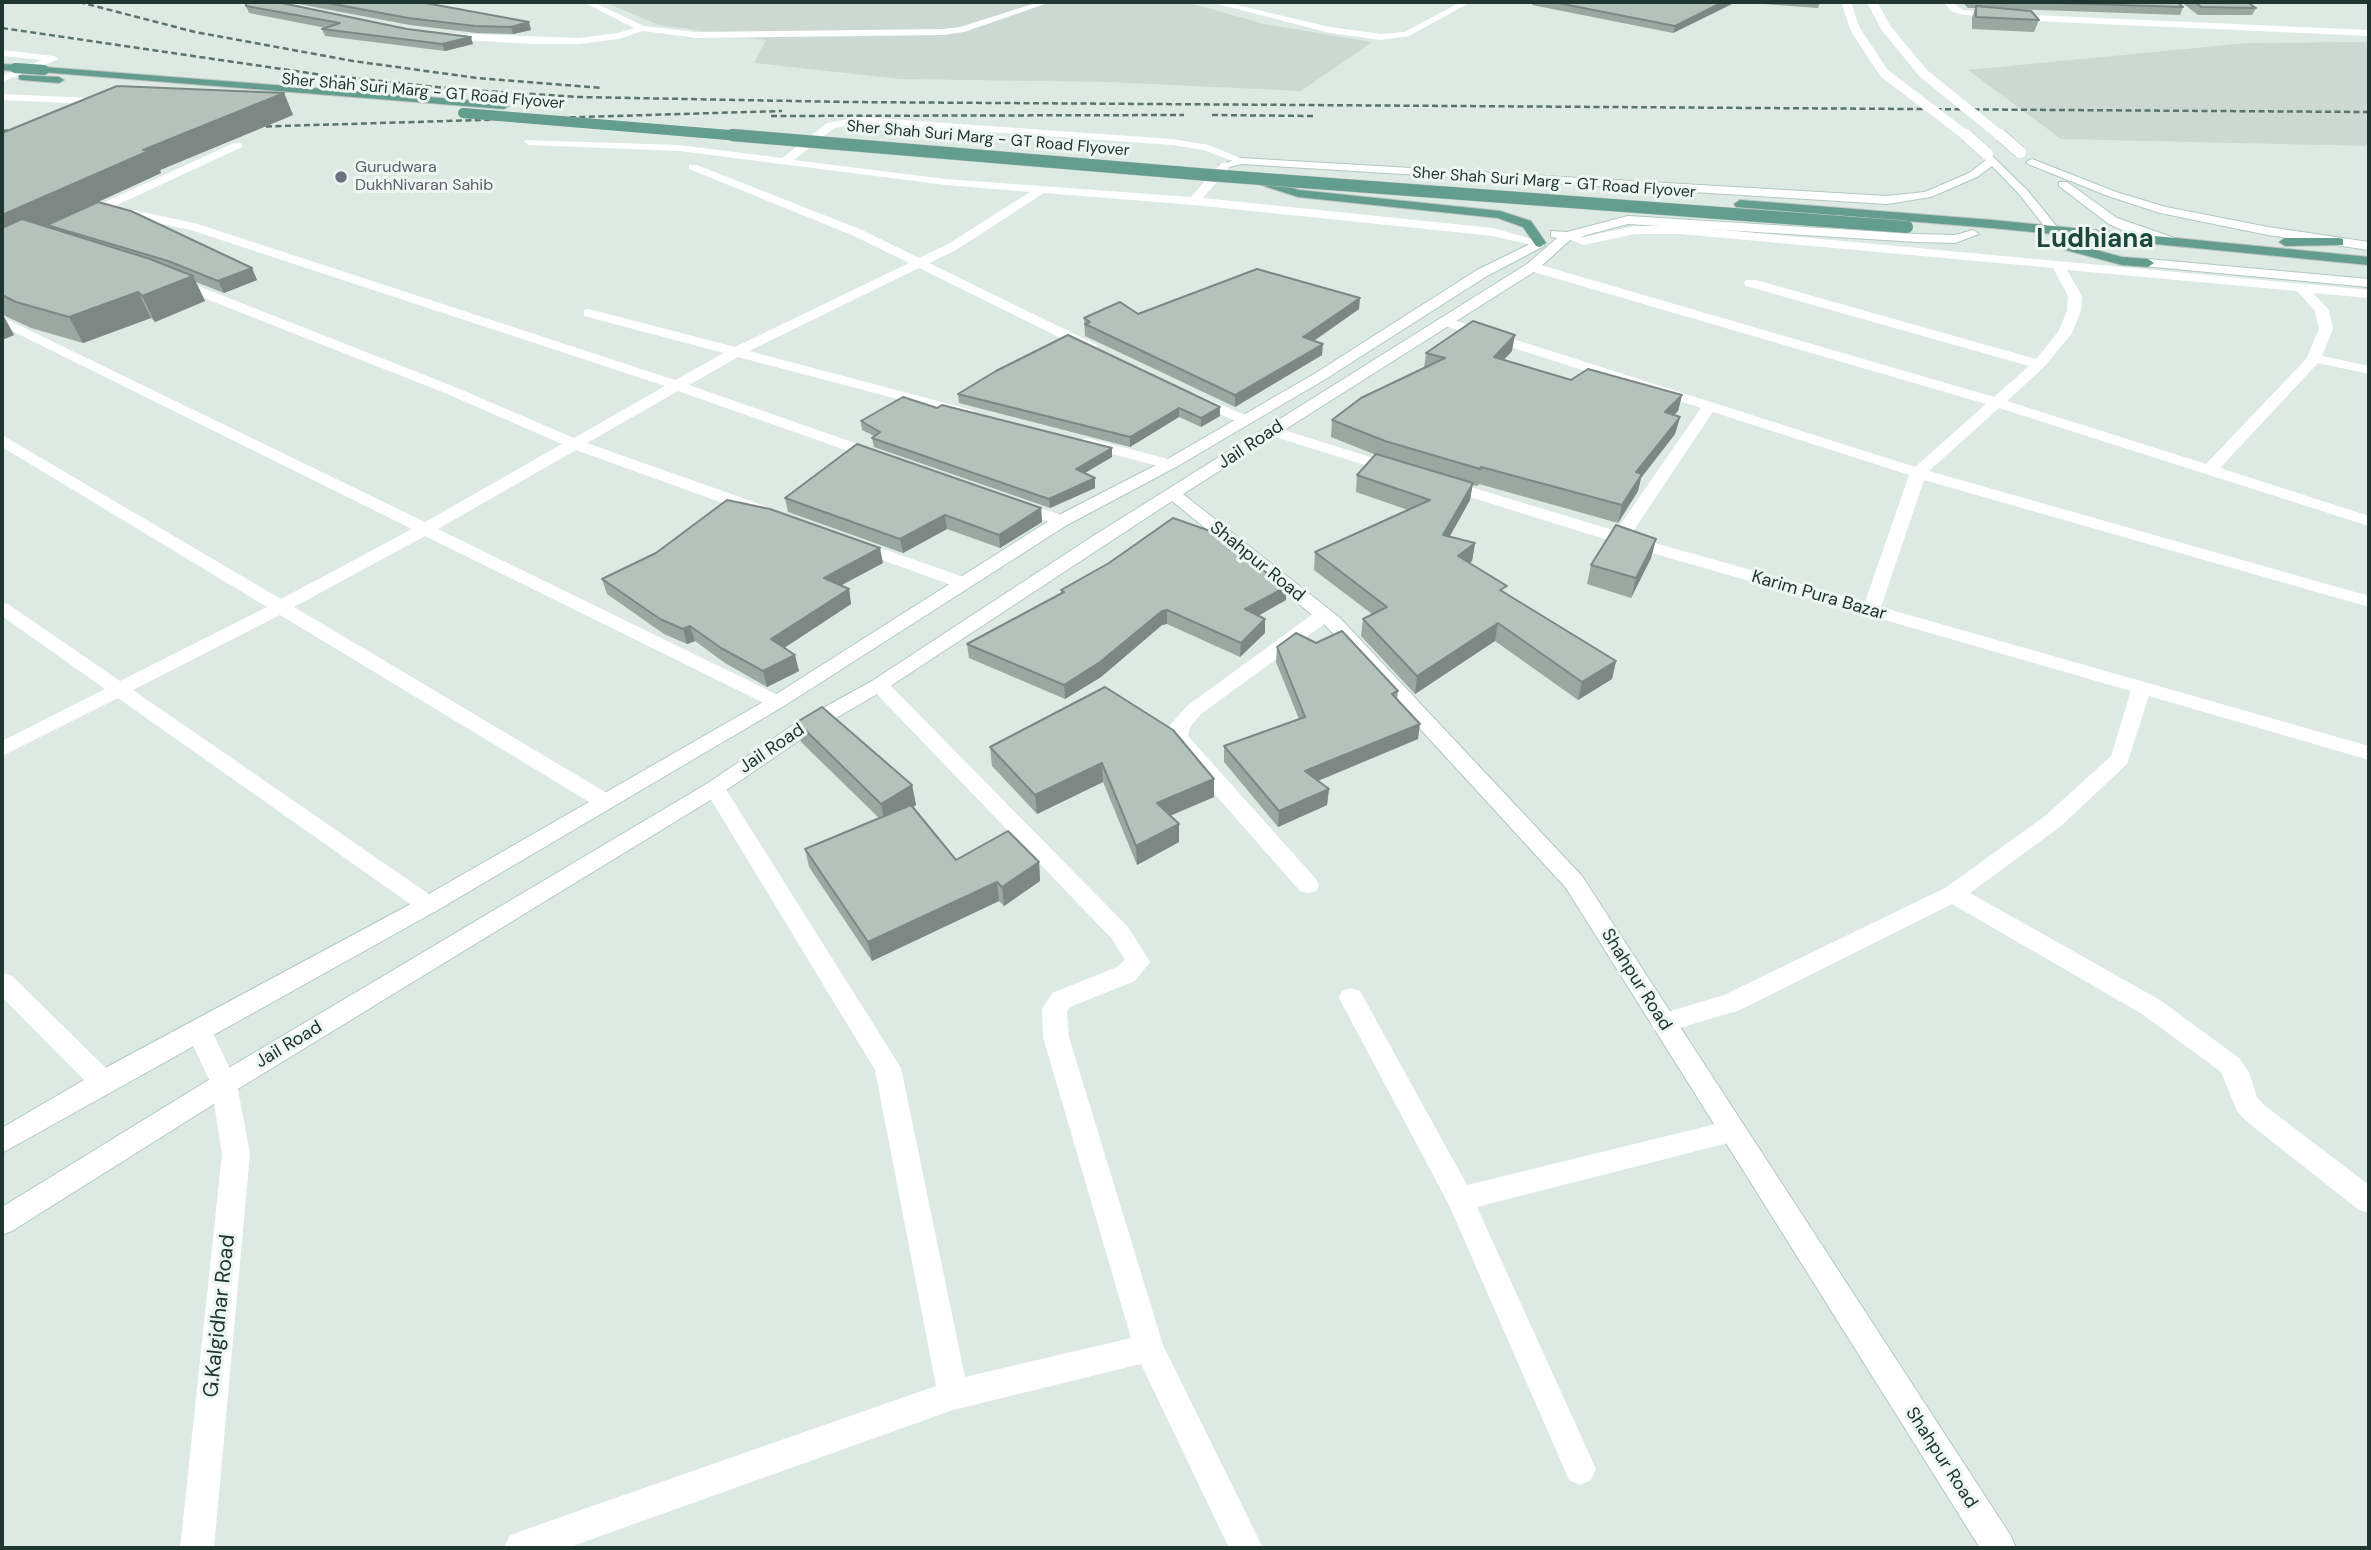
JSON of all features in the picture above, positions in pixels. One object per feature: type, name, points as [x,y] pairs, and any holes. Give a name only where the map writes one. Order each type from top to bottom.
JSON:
[{"type":"main road","name":"Sher Shah Suri Marg - GT Road Flyover","points":[[2,67],[1203,165],[1797,202],[2195,245]]},
{"type":"main road","name":"Sher Shah Suri Marg - GT Road Flyover","points":[[2,77],[1250,178],[1973,233],[2066,246]]},
{"type":"main road","points":[[1250,178],[1298,193],[1500,215],[1527,224],[1536,237]]},
{"type":"main road","points":[[2195,245],[2339,242]]},
{"type":"main road","points":[[2195,245],[2369,261]]},
{"type":"main road","points":[[2066,246],[2122,261],[2148,263]]},
{"type":"main road","points":[[2066,246],[2369,273]]},
{"type":"street","points":[[587,2],[642,28],[696,35],[943,32],[961,30],[1047,2]]},
{"type":"street","points":[[1214,2],[1329,30],[1381,37],[1406,34],[1467,2]]},
{"type":"street","points":[[1846,2],[1855,29],[1884,74],[1954,125],[1993,160],[2066,246]]},
{"type":"street","points":[[1872,2],[1886,28],[1923,72],[2034,163],[2113,220],[2133,230],[2195,245]]},
{"type":"street","points":[[1948,2],[1954,9],[1962,12],[2011,18],[2369,33]]},
{"type":"street","points":[[1997,2],[2011,18]]},
{"type":"street","points":[[2069,11],[2079,20]]},
{"type":"street","points":[[2193,18],[2202,26]]},
{"type":"street","points":[[437,35],[524,41],[579,41],[620,36],[642,28]]},
{"type":"street","points":[[2,53],[54,58],[2,77]]},
{"type":"street","points":[[2,97],[127,102]]},
{"type":"street","points":[[784,162],[831,125],[862,120],[1179,143],[1205,147],[1241,161],[1797,202],[1887,200],[1927,195],[1973,175],[1993,160]]},
{"type":"street","points":[[530,142],[679,148],[946,182],[1194,201],[1536,237],[1567,236],[1628,220],[1929,239],[1955,239],[1973,233]]},
{"type":"street","points":[[238,145],[97,210],[194,227],[678,386],[889,461]]},
{"type":"street","points":[[1194,201],[1226,165],[1241,161]]},
{"type":"street","points":[[2034,163],[2110,237]]},
{"type":"street","points":[[2034,163],[2112,194],[2164,210],[2369,246]]},
{"type":"street","points":[[693,167],[858,233],[1102,354]]},
{"type":"street","points":[[2,749],[281,607],[425,529],[734,353],[952,247],[1041,190]]},
{"type":"street","points":[[1567,236],[1584,241],[1634,230],[1670,230],[2369,294]]},
{"type":"street","name":"Jail Road","points":[[2,1222],[224,1084],[715,788],[803,727],[879,685],[1099,540],[1532,267],[1567,236]]},
{"type":"street","name":"Jail Road","points":[[2,1142],[103,1082],[428,905],[777,702],[1060,521],[1170,464],[1319,377],[1536,237]]},
{"type":"street","points":[[2148,263],[2369,283]]},
{"type":"street","points":[[1871,611],[1918,473],[2039,364],[2065,333],[2074,311],[2075,296],[2058,266]]},
{"type":"street","points":[[1532,267],[1998,403],[2369,521]]},
{"type":"street","points":[[156,275],[450,390],[575,444],[782,518]]},
{"type":"street","points":[[1751,283],[2039,364]]},
{"type":"street","points":[[2209,470],[2313,358],[2326,329],[2322,310],[2301,288]]},
{"type":"street","points":[[589,313],[985,417]]},
{"type":"street","points":[[2,321],[777,702]]},
{"type":"street","points":[[1444,321],[1918,473],[2369,602]]},
{"type":"street","points":[[2313,358],[2369,370]]},
{"type":"street","points":[[1176,389],[1245,420]]},
{"type":"street","points":[[1620,538],[1709,407]]},
{"type":"street","name":"Karim Pura Bazar","points":[[1271,431],[1620,538],[2369,753]]},
{"type":"street","points":[[2,440],[604,801]]},
{"type":"street","points":[[1077,440],[1170,464]]},
{"type":"street","name":"Shahpur Road","points":[[1174,495],[1324,615],[1574,882],[1999,1548]]},
{"type":"street","points":[[1008,502],[1060,521]]},
{"type":"street","points":[[846,541],[963,583]]},
{"type":"street","points":[[2,608],[428,905]]},
{"type":"street","points":[[1308,885],[1178,737],[1180,725],[1194,710],[1324,615]]},
{"type":"street","points":[[879,685],[1120,933],[1136,957],[1136,966],[1126,974],[1060,1000],[1054,1009],[1056,1037],[1149,1348],[1246,1548]]},
{"type":"street","points":[[1663,1023],[1731,1003],[1954,894],[2053,821],[2120,759],[2142,686]]},
{"type":"street","points":[[715,788],[888,1068],[953,1395]]},
{"type":"street","points":[[1954,894],[2163,1016],[2236,1072],[2242,1095],[2255,1113],[2369,1201]]},
{"type":"street","points":[[2,982],[103,1082]]},
{"type":"street","points":[[1351,998],[1460,1199],[1580,1469]]},
{"type":"street","name":"G.Kalgidhar Road","points":[[197,1548],[236,1154],[224,1084],[199,1030]]},
{"type":"street","points":[[1460,1199],[1732,1131]]},
{"type":"street","points":[[521,1548],[953,1395],[1149,1348]]},
{"type":"shaded area","points":[[604,2],[1186,2],[1264,24],[1372,42],[1301,91],[1109,82],[901,79],[754,63],[766,40],[659,25]]},
{"type":"shaded area","points":[[2369,42],[2369,146],[2061,139],[1968,70],[2247,43]]},
{"type":"building","points":[[246,2],[277,2],[407,29],[471,37],[442,44],[322,29],[340,23],[246,6]]},
{"type":"building","points":[[323,2],[420,2],[529,22],[511,27],[475,26],[408,18]]},
{"type":"building","points":[[1553,2],[1723,2],[1675,26]]},
{"type":"building","points":[[2026,2],[2177,2],[2183,7]]},
{"type":"building","points":[[2195,2],[2247,2],[2256,8],[2201,7]]},
{"type":"building","points":[[1976,6],[2031,11],[2039,20],[1976,17]]},
{"type":"building","points":[[117,86],[284,93],[143,150],[151,150],[2,215],[2,133]]},
{"type":"building","points":[[98,202],[131,211],[252,268],[218,281],[168,261],[47,225]]},
{"type":"building","points":[[22,219],[150,259],[193,276],[142,296],[138,292],[69,317],[16,302],[2,295],[2,228]]},
{"type":"building","points":[[1257,269],[1360,298],[1303,337],[1323,344],[1235,395],[1085,324],[1090,322],[1084,318],[1120,302],[1138,314]]},
{"type":"building","points":[[1473,321],[1515,335],[1494,357],[1571,380],[1588,369],[1682,395],[1665,412],[1680,417],[1636,472],[1642,474],[1622,505],[1481,467],[1480,469],[1385,441],[1332,420],[1361,398],[1445,358],[1426,353]]},
{"type":"building","points":[[1068,335],[1220,407],[1201,418],[1179,408],[1130,437],[958,394],[996,371]]},
{"type":"building","points":[[903,397],[937,408],[942,405],[1112,448],[1076,469],[1095,478],[1049,499],[872,438],[880,432],[861,421]]},
{"type":"building","points":[[857,444],[1041,508],[999,535],[945,515],[900,539],[785,498]]},
{"type":"building","points":[[1376,454],[1473,483],[1443,535],[1475,543],[1458,556],[1507,586],[1500,590],[1616,661],[1582,682],[1498,623],[1417,676],[1363,619],[1387,607],[1315,552],[1430,500],[1357,475]]},
{"type":"building","points":[[727,500],[770,509],[880,548],[824,578],[849,589],[771,639],[795,655],[763,671],[721,648],[690,626],[683,629],[660,619],[602,579],[656,553]]},
{"type":"building","points":[[1173,518],[1210,531],[1286,587],[1245,609],[1265,619],[1241,643],[1167,610],[1162,611],[1100,662],[1064,685],[967,644],[1064,592],[1061,590],[1109,563]]},
{"type":"building","points":[[1616,525],[1656,539],[1636,578],[1591,565]]},
{"type":"building","points":[[1342,631],[1398,691],[1392,694],[1420,724],[1305,771],[1329,789],[1279,811],[1224,746],[1305,717],[1277,647],[1296,633],[1316,643]]},
{"type":"building","points":[[1105,687],[1173,730],[1214,779],[1157,803],[1179,824],[1136,846],[1102,763],[1035,795],[990,747]]},
{"type":"building","points":[[822,707],[912,785],[881,804],[797,722]]},
{"type":"building","points":[[911,805],[956,860],[1008,831],[1039,862],[1002,887],[997,882],[868,942],[805,849]]},
{"type":"railway","points":[[79,2],[195,32],[353,61],[477,78],[603,88]]},
{"type":"railway","points":[[2,28],[316,74],[455,89],[578,97],[847,102],[2369,112]]},
{"type":"railway","points":[[247,127],[782,111]]},
{"type":"railway","points":[[771,116],[1184,115]]},
{"type":"railway","points":[[1212,115],[1313,116]]},
{"type":"railway","points":[[2,131],[29,129]]},
{"type":"place","name":"Gurudwara DukhNivaran Sahib","points":[[341,177]]},
{"type":"district","name":"Ludhiana","points":[[2095,240]]}]
